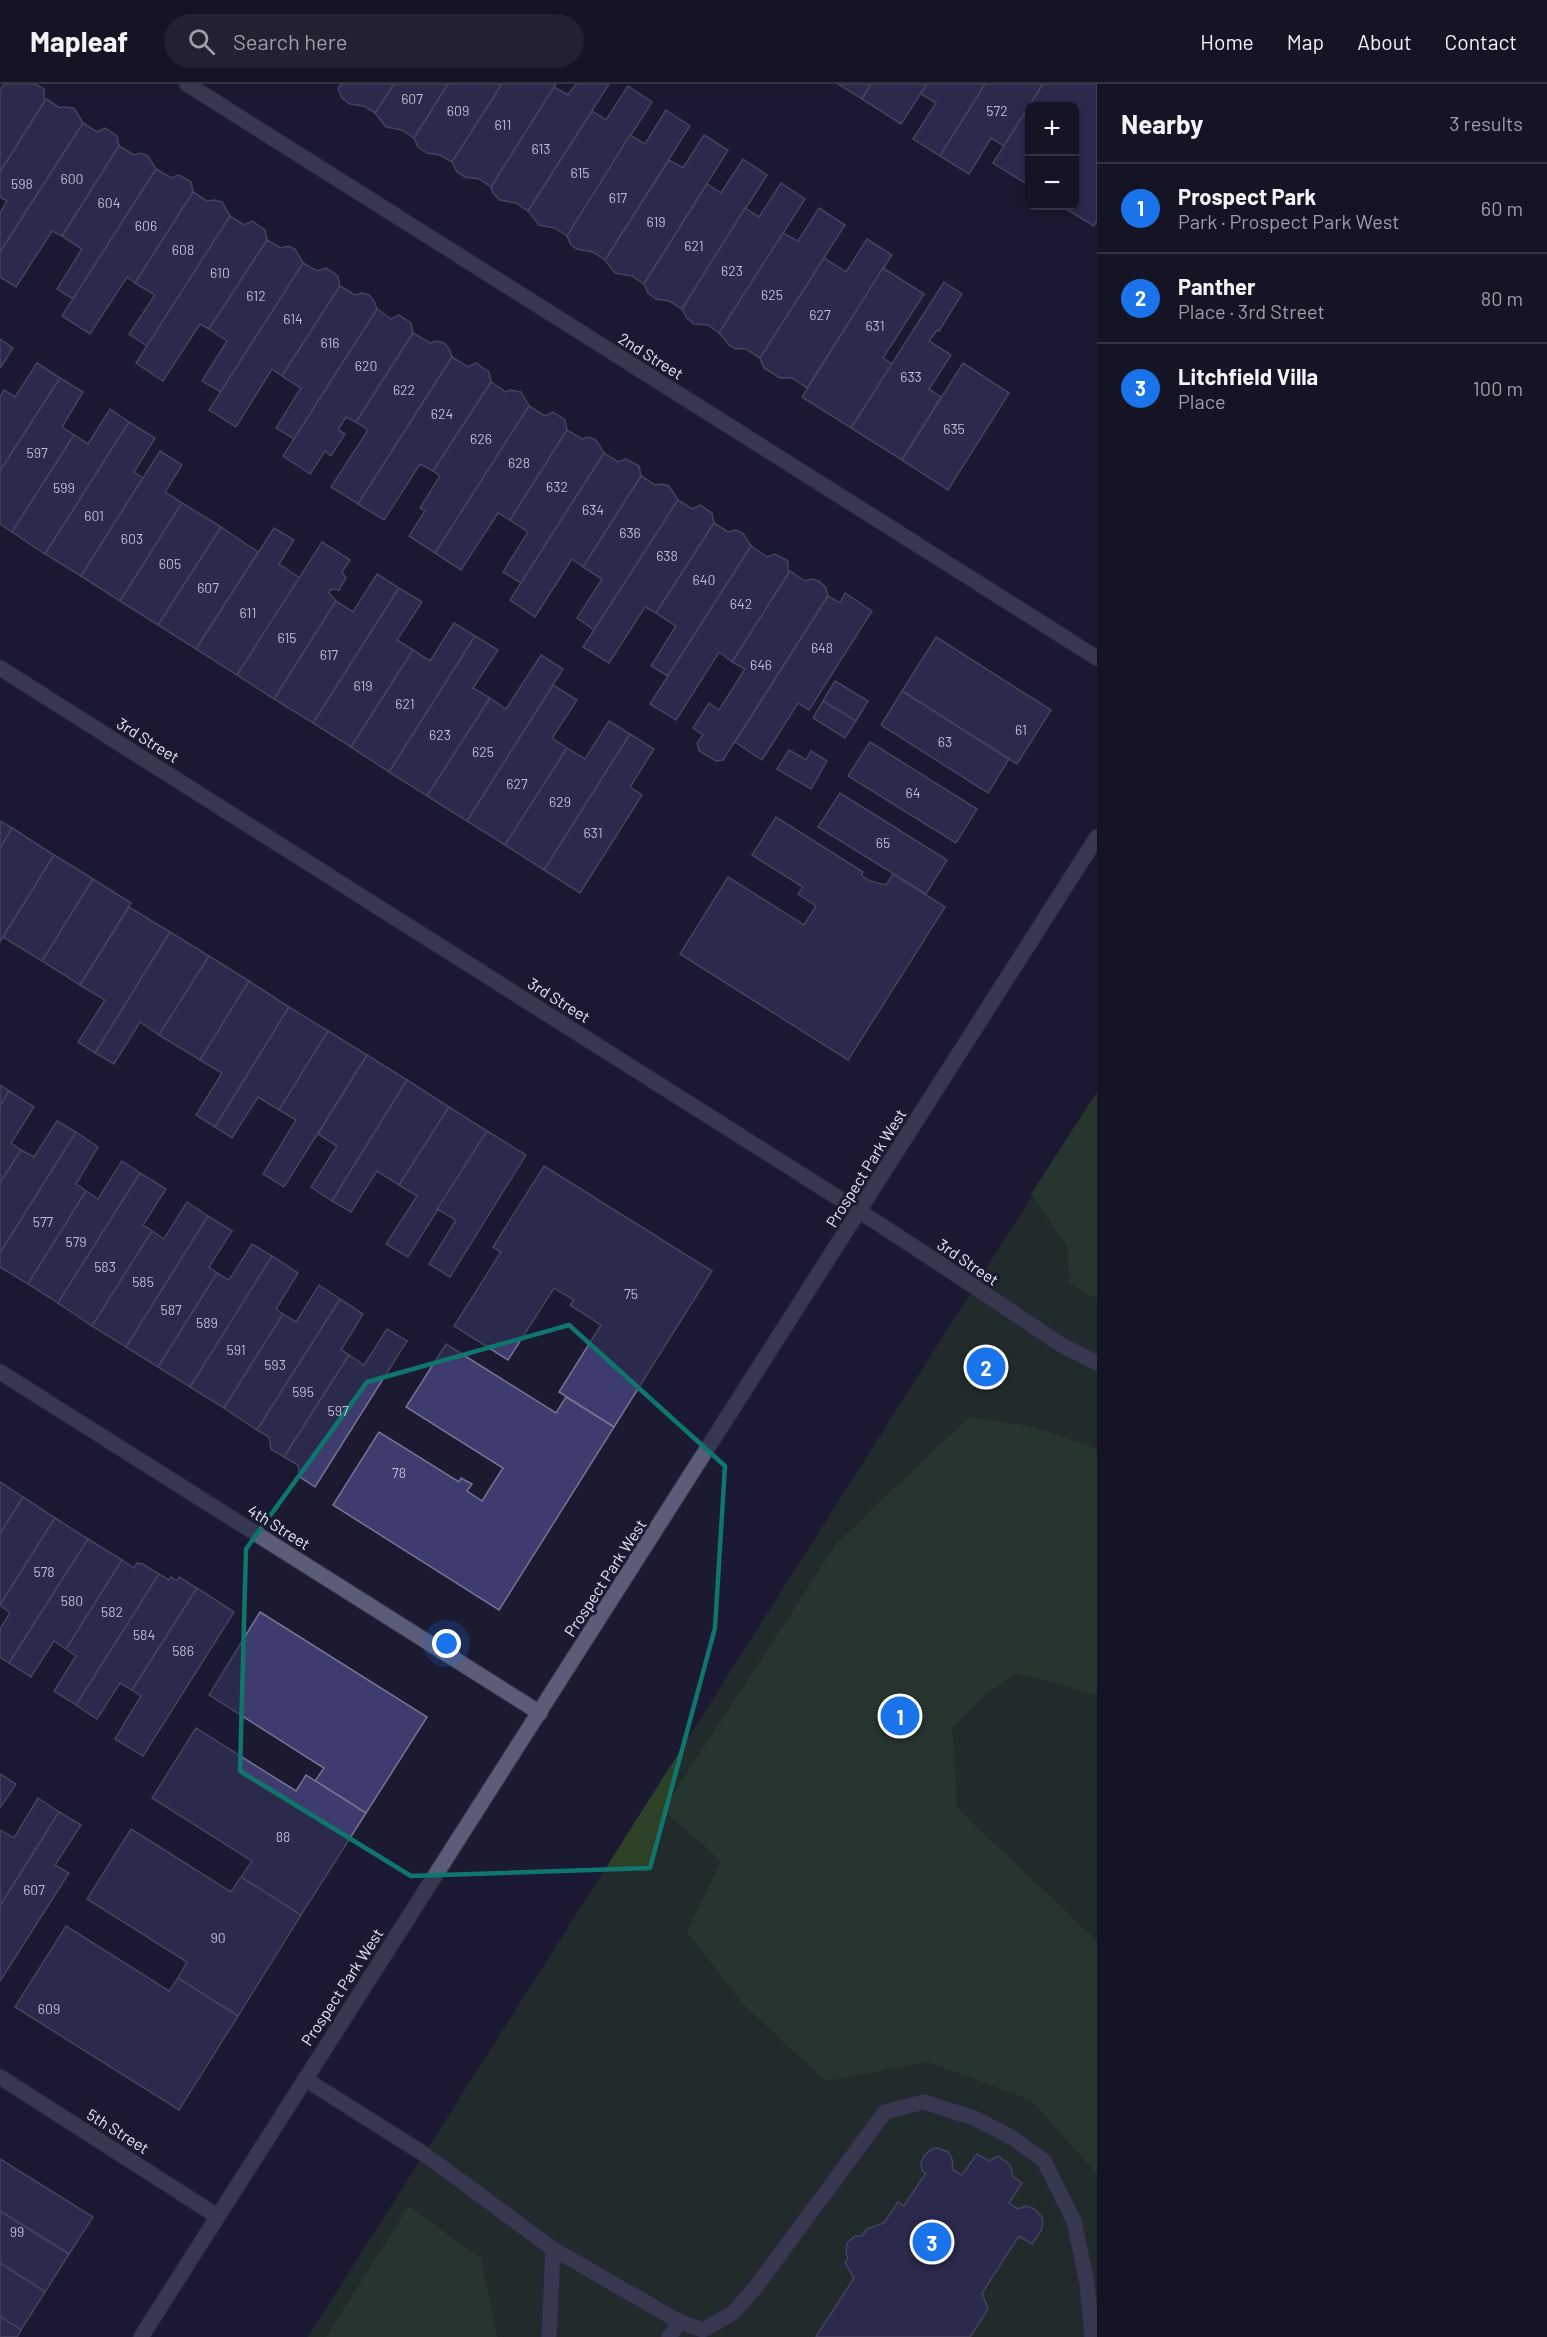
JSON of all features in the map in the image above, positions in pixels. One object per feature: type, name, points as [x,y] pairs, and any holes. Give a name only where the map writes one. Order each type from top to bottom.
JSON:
[{"type":"street","name":"2nd Street","points":[[187,84],[1097,658]]},
{"type":"street","name":"3rd Street","points":[[0,668],[859,1211],[1064,1346],[1097,1364]]},
{"type":"street","name":"Prospect Park West","points":[[141,2337],[1097,837]]},
{"type":"street","name":"4th Street","points":[[0,1372],[540,1713]]},
{"type":"street","name":"5th Street","points":[[0,2077],[217,2216]]},
{"type":"street","points":[[305,2079],[427,2156],[552,2248],[680,2322],[703,2330],[733,2313],[755,2288],[885,2112],[924,2102],[974,2118],[1013,2138],[1044,2161],[1074,2221],[1088,2283],[1092,2337]]},
{"type":"street","points":[[549,2337],[552,2248]]},
{"type":"street","points":[[669,2337],[680,2322]]},
{"type":"highlighted area","points":[[569,1325],[725,1466],[715,1628],[650,1868],[411,1876],[240,1771],[246,1549],[367,1382]]},
{"type":"green space","points":[[1097,1092],[1097,1299],[1070,1283],[1067,1246],[1031,1194]]},
{"type":"green space","points":[[1097,1094],[1097,2337],[308,2337]]},
{"type":"green space","points":[[969,1417],[1034,1427],[1097,1449],[1097,1695],[1017,1673],[984,1696],[952,1728],[957,1808],[1097,1941],[1097,2174],[1031,2100],[928,2062],[826,2081],[745,2006],[687,1932],[721,1861],[663,1810],[837,1543]]},
{"type":"green space","points":[[409,2206],[481,2259],[497,2337],[326,2337]]},
{"type":"building","points":[[4,84],[35,84],[44,89],[46,99],[0,172],[0,91]]},
{"type":"building","points":[[341,84],[394,84],[375,113],[364,106],[350,104],[342,98],[338,89]]},
{"type":"building","points":[[394,84],[448,84],[414,138],[402,130],[386,127],[375,113]]},
{"type":"building","points":[[448,84],[502,84],[452,162],[440,155],[427,153],[418,147],[414,138]]},
{"type":"building","points":[[502,84],[556,84],[491,187],[479,179],[465,177],[457,172],[452,162]]},
{"type":"building","points":[[576,84],[609,84],[528,211],[516,203],[500,200],[491,187],[554,87],[568,95]]},
{"type":"building","points":[[838,84],[871,84],[862,99]]},
{"type":"building","points":[[871,84],[927,84],[901,124],[862,99]]},
{"type":"building","points":[[927,84],[985,84],[940,156],[913,139],[936,103],[921,94]]},
{"type":"building","points":[[985,84],[1043,84],[1032,102],[1025,102],[1025,113],[1004,146],[991,138],[969,174],[940,156]]},
{"type":"building","points":[[1043,84],[1097,84],[1097,220],[1094,226],[1068,210],[1079,210],[1079,102],[1032,102]]},
{"type":"building","points":[[628,86],[652,102],[567,236],[555,228],[539,225],[528,211],[592,111],[606,120]]},
{"type":"building","points":[[46,99],[60,108],[74,108],[83,123],[0,252],[0,213],[7,201],[0,197],[0,172]]},
{"type":"building","points":[[666,110],[690,126],[605,260],[593,252],[577,249],[571,245],[567,236],[630,135],[645,144]]},
{"type":"building","points":[[1025,112],[1025,183],[993,163]]},
{"type":"building","points":[[83,123],[97,132],[105,128],[117,136],[119,146],[62,236],[52,231],[16,287],[0,277],[0,252]]},
{"type":"building","points":[[704,135],[728,150],[644,284],[632,276],[615,273],[605,260],[669,160],[683,168]]},
{"type":"building","points":[[119,146],[134,155],[141,153],[148,156],[156,169],[73,299],[57,289],[82,249],[62,236]]},
{"type":"building","points":[[743,159],[767,175],[682,309],[669,301],[656,299],[648,293],[644,284],[707,184],[721,193]]},
{"type":"building","points":[[156,169],[171,178],[179,175],[191,182],[193,192],[135,283],[127,277],[90,334],[62,316]]},
{"type":"building","points":[[781,183],[805,199],[719,333],[708,325],[694,324],[682,309],[745,208],[759,217]]},
{"type":"building","points":[[193,192],[207,201],[222,202],[230,216],[147,346],[129,334],[155,295],[135,283]]},
{"type":"building","points":[[819,208],[845,225],[760,358],[746,349],[736,349],[730,346],[719,333],[783,233],[798,241]]},
{"type":"building","points":[[230,216],[244,225],[252,221],[265,230],[267,240],[209,329],[200,324],[163,381],[136,363]]},
{"type":"building","points":[[867,239],[892,255],[807,388],[792,378],[780,378],[764,368],[760,358],[824,258],[846,272]]},
{"type":"building","points":[[267,240],[281,248],[288,246],[295,249],[303,263],[221,392],[202,381],[227,341],[209,329]]},
{"type":"building","points":[[303,263],[317,271],[326,268],[338,276],[340,286],[282,376],[272,369],[236,427],[209,410]]},
{"type":"building","points":[[883,268],[924,294],[883,358],[892,364],[851,428],[802,397]]},
{"type":"building","points":[[944,282],[962,294],[939,331],[937,330],[929,341],[951,355],[929,389],[941,397],[902,460],[851,428]]},
{"type":"building","points":[[340,286],[355,295],[362,293],[369,295],[377,309],[294,439],[276,428],[301,388],[282,376]]},
{"type":"building","points":[[377,309],[391,319],[399,315],[411,323],[413,333],[356,422],[346,417],[338,430],[345,434],[331,456],[325,451],[310,474],[283,456]]},
{"type":"building","points":[[413,333],[430,343],[437,341],[444,343],[452,357],[358,504],[331,487],[368,430],[356,422]]},
{"type":"building","points":[[0,339],[13,348],[0,368]]},
{"type":"building","points":[[452,357],[468,367],[476,363],[489,372],[491,382],[433,471],[420,464],[384,520],[358,504]]},
{"type":"building","points":[[37,363],[60,378],[0,471],[0,397],[4,390],[15,397]]},
{"type":"building","points":[[963,363],[1009,393],[948,490],[902,460]]},
{"type":"building","points":[[60,378],[83,392],[62,427],[74,435],[12,532],[0,524],[0,471]]},
{"type":"building","points":[[491,382],[506,392],[510,390],[521,392],[529,406],[435,553],[409,536],[425,511],[420,508],[440,476],[433,471]]},
{"type":"building","points":[[529,406],[545,416],[553,412],[565,420],[567,430],[510,520],[498,513],[461,570],[435,553]]},
{"type":"building","points":[[110,409],[129,422],[45,554],[12,532],[74,435],[88,444]]},
{"type":"building","points":[[129,422],[155,438],[134,472],[143,478],[81,576],[45,554]]},
{"type":"building","points":[[567,430],[582,439],[589,437],[596,440],[604,453],[521,583],[503,572],[528,532],[510,520]]},
{"type":"building","points":[[160,451],[182,465],[165,492],[182,503],[120,601],[81,576]]},
{"type":"building","points":[[604,453],[618,462],[626,459],[639,466],[641,476],[583,567],[572,559],[535,617],[510,600]]},
{"type":"building","points":[[641,476],[655,485],[669,486],[678,500],[594,630],[577,618],[602,579],[583,567]]},
{"type":"building","points":[[678,500],[692,509],[700,505],[712,513],[714,523],[656,613],[645,607],[609,663],[583,647]]},
{"type":"building","points":[[182,503],[221,527],[158,625],[120,601]]},
{"type":"building","points":[[714,523],[728,532],[735,530],[743,533],[751,546],[668,676],[651,666],[676,626],[656,613]]},
{"type":"building","points":[[221,527],[258,552],[196,649],[158,625]]},
{"type":"building","points":[[274,528],[294,540],[279,564],[300,578],[237,675],[196,649]]},
{"type":"building","points":[[322,542],[350,560],[342,572],[346,578],[339,590],[331,589],[329,593],[336,601],[274,699],[237,675]]},
{"type":"building","points":[[751,546],[767,557],[775,554],[788,561],[790,571],[732,662],[719,652],[676,720],[650,704]]},
{"type":"building","points":[[790,571],[805,581],[813,579],[820,582],[826,588],[828,596],[723,760],[716,761],[699,751],[697,743],[703,735],[693,728],[709,703],[719,710],[745,669],[732,662]]},
{"type":"building","points":[[377,574],[399,588],[313,723],[274,699],[336,601],[353,612]]},
{"type":"building","points":[[399,588],[422,602],[397,640],[413,650],[351,747],[313,723]]},
{"type":"building","points":[[845,593],[872,611],[809,710],[798,703],[762,760],[735,742],[828,596],[840,603]]},
{"type":"building","points":[[454,623],[475,636],[389,772],[351,747],[413,650],[430,661]]},
{"type":"building","points":[[475,636],[498,650],[473,688],[490,698],[427,796],[389,772]]},
{"type":"building","points":[[936,637],[1051,710],[1017,764],[902,691]]},
{"type":"building","points":[[541,655],[563,669],[467,821],[427,796],[490,698],[506,709]]},
{"type":"building","points":[[835,681],[868,701],[856,721],[823,701]]},
{"type":"building","points":[[553,685],[577,700],[552,738],[567,748],[505,845],[467,821]]},
{"type":"building","points":[[902,691],[1009,759],[988,793],[881,725]]},
{"type":"building","points":[[823,701],[856,721],[845,738],[813,718]]},
{"type":"building","points":[[609,721],[630,734],[544,870],[505,845],[567,748],[585,759]]},
{"type":"building","points":[[630,734],[654,749],[630,787],[642,795],[580,893],[544,870]]},
{"type":"building","points":[[870,742],[977,809],[956,843],[848,776]]},
{"type":"building","points":[[789,750],[806,760],[811,751],[827,761],[811,789],[777,769]]},
{"type":"building","points":[[840,793],[947,860],[926,894],[818,827]]},
{"type":"building","points":[[776,817],[863,872],[861,875],[870,881],[886,885],[893,874],[945,907],[848,1060],[680,954],[728,877],[804,925],[816,906],[798,894],[803,887],[752,855]]},
{"type":"building","points":[[0,821],[12,828],[0,848]]},
{"type":"building","points":[[12,828],[54,855],[0,942],[0,848]]},
{"type":"building","points":[[54,855],[93,879],[42,961],[3,937]]},
{"type":"building","points":[[93,879],[131,903],[80,985],[42,961]]},
{"type":"building","points":[[129,907],[170,932],[95,1053],[78,1042],[105,1000],[80,985]]},
{"type":"building","points":[[170,932],[209,956],[159,1035],[140,1022],[114,1064],[95,1053]]},
{"type":"building","points":[[209,956],[249,981],[200,1060],[159,1035]]},
{"type":"building","points":[[249,981],[289,1007],[215,1127],[196,1115],[222,1073],[200,1060]]},
{"type":"building","points":[[289,1007],[328,1031],[279,1110],[258,1097],[232,1138],[215,1127]]},
{"type":"building","points":[[328,1031],[367,1055],[284,1187],[263,1174],[296,1120],[279,1110]]},
{"type":"building","points":[[367,1055],[407,1080],[332,1201],[311,1187],[337,1146],[318,1134]]},
{"type":"building","points":[[407,1080],[449,1107],[399,1185],[377,1171],[351,1212],[332,1201]]},
{"type":"building","points":[[0,1085],[9,1091],[0,1106]]},
{"type":"building","points":[[9,1091],[34,1107],[11,1143],[21,1150],[0,1183],[0,1106]]},
{"type":"building","points":[[449,1107],[487,1131],[408,1257],[386,1244],[417,1196],[399,1185]]},
{"type":"building","points":[[57,1121],[76,1132],[0,1253],[0,1183],[21,1150],[34,1157]]},
{"type":"building","points":[[487,1131],[526,1155],[450,1277],[429,1264],[456,1220],[437,1209]]},
{"type":"building","points":[[76,1132],[98,1147],[76,1184],[86,1191],[28,1284],[0,1267],[0,1253]]},
{"type":"building","points":[[122,1161],[140,1173],[58,1303],[28,1284],[86,1191],[98,1199]]},
{"type":"building","points":[[544,1166],[712,1271],[614,1427],[559,1392],[601,1325],[570,1305],[574,1300],[554,1288],[508,1360],[454,1326],[501,1252],[493,1247]]},
{"type":"building","points":[[140,1173],[166,1189],[143,1225],[152,1231],[92,1326],[58,1303]]},
{"type":"building","points":[[187,1202],[208,1216],[126,1347],[92,1326],[152,1231],[164,1239]]},
{"type":"building","points":[[208,1216],[232,1231],[209,1267],[217,1273],[158,1367],[126,1347]]},
{"type":"building","points":[[252,1244],[272,1256],[190,1387],[158,1367],[217,1273],[229,1280]]},
{"type":"building","points":[[272,1256],[298,1273],[276,1309],[283,1314],[224,1408],[190,1387]]},
{"type":"building","points":[[319,1285],[340,1299],[257,1430],[224,1408],[283,1314],[296,1322]]},
{"type":"building","points":[[340,1299],[363,1314],[341,1350],[349,1355],[284,1457],[271,1449],[269,1437],[257,1430]]},
{"type":"building","points":[[387,1329],[407,1341],[315,1487],[300,1477],[298,1465],[284,1457],[349,1355],[364,1365]]},
{"type":"building","points":[[446,1344],[556,1413],[566,1397],[614,1427],[499,1610],[333,1505],[379,1432],[459,1482],[461,1478],[472,1484],[467,1491],[482,1501],[503,1468],[406,1407]]},
{"type":"building","points":[[0,1482],[23,1497],[0,1534]]},
{"type":"building","points":[[23,1497],[55,1518],[0,1605],[0,1534]]},
{"type":"building","points":[[55,1518],[88,1539],[9,1663],[0,1657],[0,1629],[10,1613],[0,1605]]},
{"type":"building","points":[[88,1539],[122,1560],[66,1649],[54,1641],[31,1677],[9,1663]]},
{"type":"building","points":[[122,1560],[134,1568],[137,1563],[141,1563],[159,1574],[76,1705],[54,1691],[76,1656],[66,1649]]},
{"type":"building","points":[[159,1574],[169,1580],[171,1577],[177,1581],[179,1577],[197,1588],[132,1690],[120,1683],[97,1719],[76,1705]]},
{"type":"building","points":[[197,1588],[234,1612],[143,1756],[115,1739],[141,1696],[132,1690]]},
{"type":"building","points":[[260,1612],[427,1717],[366,1813],[315,1781],[324,1768],[209,1695]]},
{"type":"building","points":[[196,1728],[296,1791],[306,1775],[366,1813],[301,1915],[241,1877],[252,1861],[152,1798]]},
{"type":"building","points":[[0,1774],[16,1784],[0,1808]]},
{"type":"building","points":[[38,1798],[59,1812],[0,1906],[0,1830],[14,1838]]},
{"type":"building","points":[[59,1812],[81,1825],[55,1865],[69,1873],[0,1981],[0,1906]]},
{"type":"building","points":[[131,1829],[231,1892],[241,1877],[301,1915],[238,2016],[178,1978],[187,1962],[87,1899]]},
{"type":"building","points":[[66,1926],[169,1991],[178,1978],[238,2016],[179,2110],[15,2007]]},
{"type":"building","points":[[938,2148],[948,2152],[952,2159],[953,2170],[962,2175],[977,2154],[989,2161],[998,2156],[1010,2165],[1013,2177],[1022,2183],[1009,2203],[1018,2209],[1026,2206],[1034,2209],[1042,2217],[1041,2231],[1032,2244],[1019,2236],[982,2293],[988,2309],[970,2337],[816,2337],[854,2278],[845,2262],[848,2258],[847,2243],[855,2236],[862,2236],[867,2229],[884,2223],[898,2202],[904,2206],[926,2173],[922,2171],[921,2163],[924,2156],[932,2149]]},
{"type":"building","points":[[0,2159],[93,2217],[69,2254],[0,2211]]},
{"type":"building","points":[[0,2211],[69,2254],[45,2292],[0,2263]]},
{"type":"building","points":[[0,2263],[45,2292],[21,2330],[0,2316]]},
{"type":"building","points":[[0,2316],[21,2330],[17,2337],[0,2337]]},
{"type":"place","name":"Panther","points":[[986,1367]]},
{"type":"place","name":"Prospect Park","points":[[900,1716]]},
{"type":"place","name":"Litchfield Villa","points":[[932,2242]]}]
